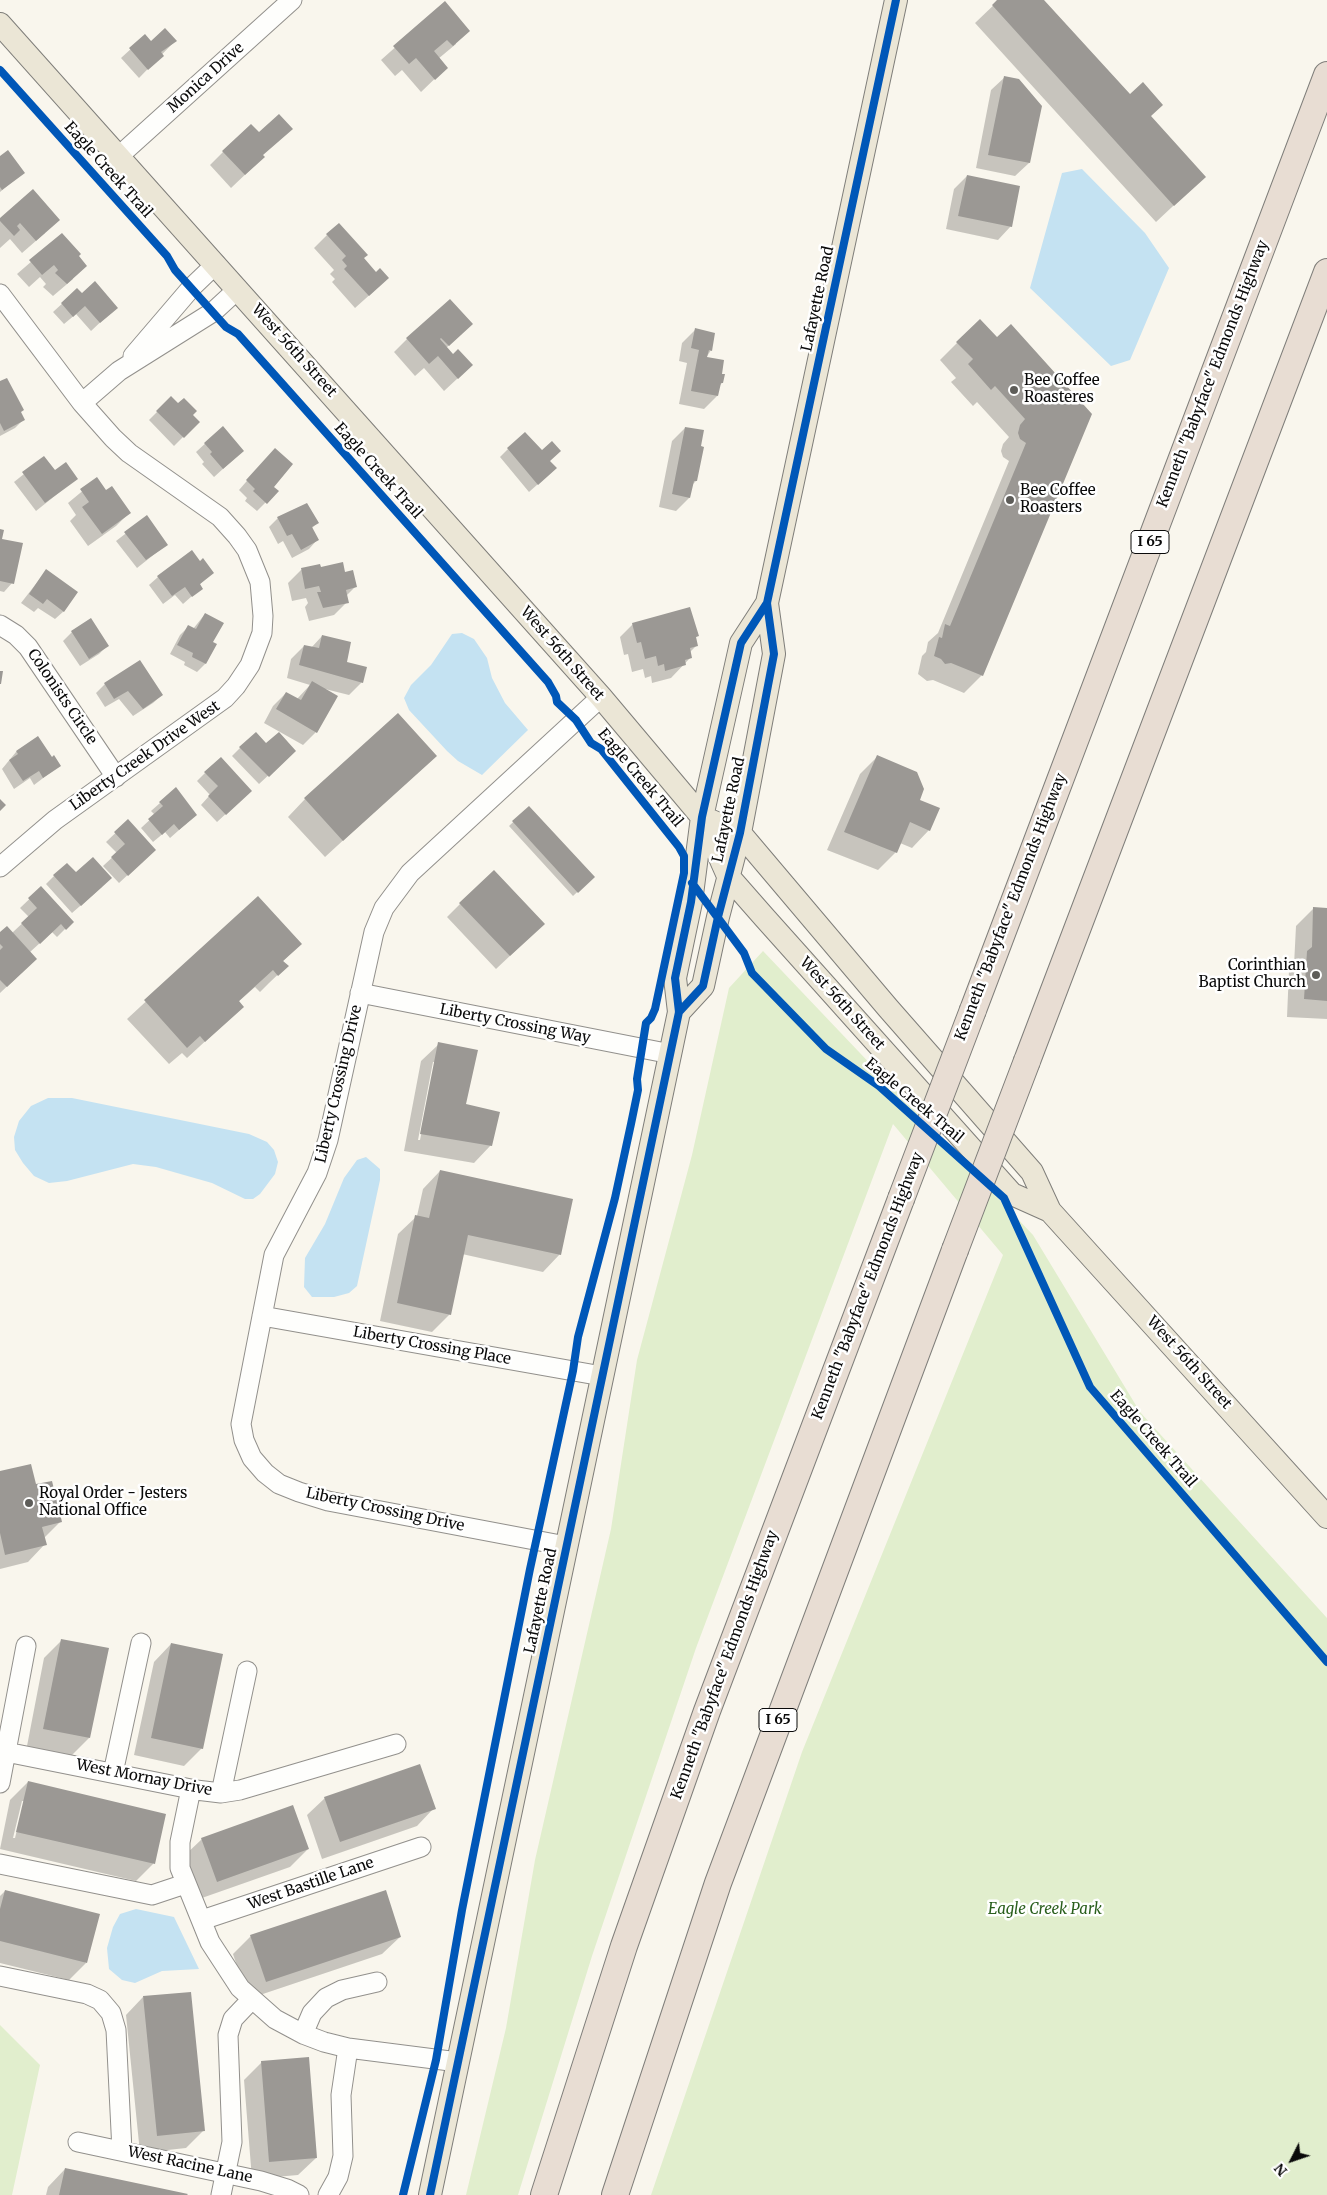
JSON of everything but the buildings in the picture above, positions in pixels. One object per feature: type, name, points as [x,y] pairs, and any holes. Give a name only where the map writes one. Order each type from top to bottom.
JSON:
[{"type":"highway","name":"Kenneth \"Babyface\" Edmonds Highway","points":[[544,2195],[621,1955],[706,1711],[1327,75]]},
{"type":"highway","name":"I 65","points":[[615,2195],[718,1883],[1026,1061],[1327,272]]},
{"type":"main road","name":"Lafayette Road","points":[[679,1012],[702,986],[740,833],[774,654],[767,603],[896,0]]},
{"type":"main road","name":"West 56th Street","points":[[0,24],[601,697],[702,817],[728,876],[1012,1194],[1050,1211]]},
{"type":"main road","name":"Lafayette Road","points":[[430,2195],[671,1054],[679,1012],[675,978],[691,902],[702,817],[741,643],[767,603]]},
{"type":"main road","name":"West 56th Street","points":[[702,817],[740,833],[888,1008],[1032,1172],[1050,1211],[1327,1517]]},
{"type":"street","name":"Monica Drive","points":[[119,156],[292,0]]},
{"type":"street","points":[[82,403],[119,371],[192,287],[216,264]]},
{"type":"street","points":[[119,371],[214,312],[238,290]]},
{"type":"street","name":"Liberty Creek Drive West","points":[[0,294],[98,422],[129,453],[226,523],[247,550],[260,582],[263,599],[263,616],[259,641],[250,666],[236,686],[214,708],[34,836],[0,867]]},
{"type":"street","name":"Colonists Circle","points":[[0,625],[16,634],[28,647],[116,777]]},
{"type":"street","name":"Liberty Crossing Drive","points":[[566,1546],[328,1501],[279,1484],[264,1473],[252,1458],[244,1440],[241,1424],[274,1255],[317,1173],[328,1140],[374,932],[384,908],[404,879],[601,697]]},
{"type":"street","name":"Liberty Crossing Way","points":[[360,993],[671,1054]]},
{"type":"street","name":"Liberty Crossing Place","points":[[262,1316],[602,1376]]},
{"type":"street","points":[[113,1773],[141,1643]]},
{"type":"street","points":[[0,1781],[26,1646]]},
{"type":"street","points":[[221,1793],[247,1671]]},
{"type":"street","name":"West Mornay Drive","points":[[6,1752],[192,1789],[221,1793],[240,1790],[396,1744]]},
{"type":"street","points":[[192,1789],[179,1856],[186,1884],[216,1953],[235,1982],[252,1999],[276,2018],[303,2034],[324,2042],[348,2048],[458,2062]]},
{"type":"street","name":"West Bastille Lane","points":[[202,1920],[421,1847]]},
{"type":"street","points":[[0,1864],[152,1895],[186,1884]]},
{"type":"street","points":[[0,1976],[87,1994],[100,2000],[111,2013],[116,2030],[122,2151]]},
{"type":"street","points":[[303,2034],[312,2014],[326,1998],[342,1990],[378,1982]]},
{"type":"street","points":[[221,2195],[232,2142],[228,2035],[231,2023],[252,1999]]},
{"type":"street","points":[[328,2195],[338,2177],[343,2156],[340,2105],[348,2048]]},
{"type":"street","name":"West Racine Lane","points":[[78,2142],[273,2184],[299,2195]]},
{"type":"green space","name":"Eagle Creek Park","points":[[763,951],[1033,1235],[1140,1412],[1327,1618],[1327,2195],[651,2195],[802,1752],[1003,1255],[893,1124],[696,1648],[592,1956],[518,2195],[466,2195],[506,2028],[535,1860],[611,1529],[637,1360],[692,1155],[729,988]]},
{"type":"green space","points":[[0,2025],[40,2065],[12,2195],[0,2195]]},
{"type":"water","points":[[1082,169],[1145,233],[1169,268],[1130,360],[1111,366],[1030,288],[1062,173]]},
{"type":"water","points":[[462,633],[474,639],[487,658],[492,678],[505,703],[528,730],[482,775],[458,761],[447,751],[409,710],[404,698],[411,685],[431,665],[452,634]]},
{"type":"water","points":[[48,1098],[72,1098],[249,1134],[267,1142],[274,1150],[278,1162],[275,1174],[260,1194],[253,1199],[245,1199],[212,1183],[156,1167],[133,1164],[67,1181],[49,1183],[34,1176],[23,1163],[15,1150],[14,1137],[19,1121],[31,1106]]},
{"type":"water","points":[[366,1157],[380,1169],[380,1180],[357,1286],[349,1293],[334,1297],[312,1297],[304,1287],[305,1258],[325,1224],[344,1178],[357,1160]]},
{"type":"water","points":[[136,1909],[174,1917],[199,1969],[162,1971],[135,1983],[122,1980],[109,1969],[107,1948],[113,1927],[120,1914]]},
{"type":"cycle path","points":[[679,1012],[703,986],[718,917],[740,833],[774,654],[767,603],[896,0]]},
{"type":"cycle path","name":"Eagle Creek Trail","points":[[0,70],[167,256],[175,270],[226,327],[238,334],[548,682],[556,696],[557,702],[576,720],[591,743],[601,749],[679,847],[684,856],[684,873],[655,1009],[651,1018],[646,1023],[637,1079],[638,1090],[615,1198],[578,1337],[573,1371],[530,1569],[462,1910],[436,2060],[403,2195]]},
{"type":"cycle path","points":[[430,2195],[679,1012],[675,978],[691,902],[702,817],[741,643],[767,603]]},
{"type":"cycle path","name":"Eagle Creek Trail","points":[[692,883],[744,953],[752,973],[826,1049],[879,1086],[1004,1198],[1090,1387],[1327,1662]]},
{"type":"place","name":"Bee Coffee Roasteres","points":[[1014,390]]},
{"type":"place","name":"Bee Coffee Roasters","points":[[1010,500]]},
{"type":"place","name":"Corinthian Baptist Church","points":[[1316,975]]},
{"type":"place","name":"Royal Order - Jesters National Office","points":[[29,1503]]}]
